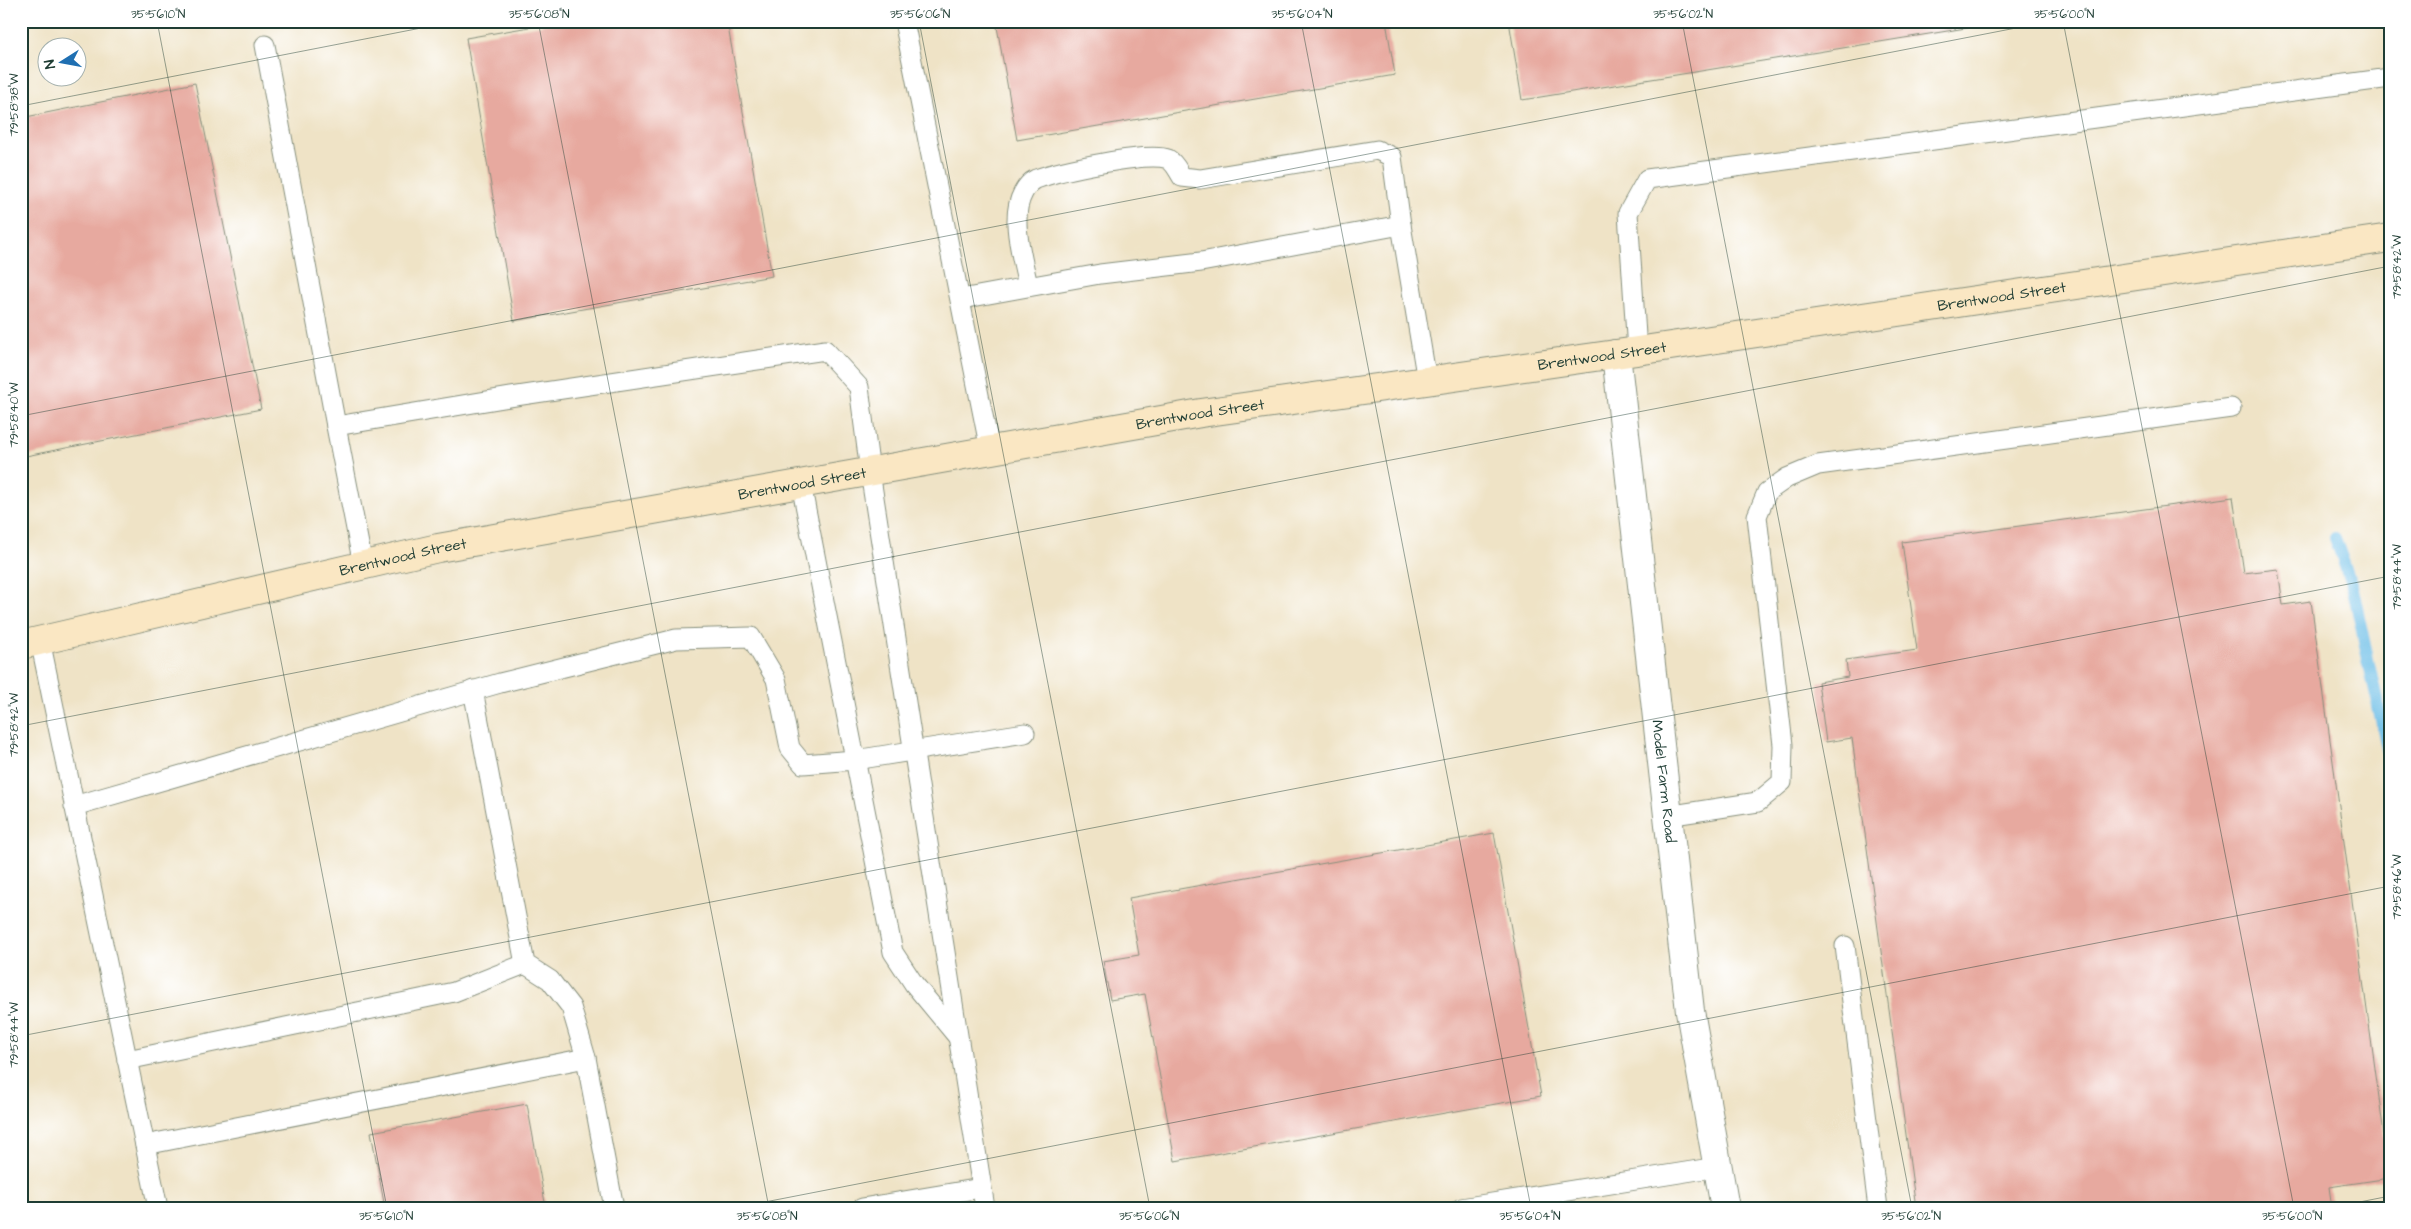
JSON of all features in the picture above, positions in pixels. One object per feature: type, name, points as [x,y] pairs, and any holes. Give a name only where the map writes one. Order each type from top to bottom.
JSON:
[{"type":"main road","name":"Brentwood Street","points":[[30,642],[438,548],[1201,413],[1626,353],[2390,238]]},
{"type":"street","name":"Model Farm Road","points":[[1626,353],[1667,816],[1690,1011],[1725,1208]]},
{"type":"lane","points":[[904,21],[990,450]]},
{"type":"lane","points":[[265,45],[363,565]]},
{"type":"lane","points":[[1626,353],[1628,213],[1647,179],[2390,78]]},
{"type":"lane","points":[[1028,286],[1016,217],[1017,205],[1027,186],[1034,180],[1064,172],[1149,156],[1168,159],[1174,163],[1182,177],[1200,179],[1377,150],[1392,157],[1401,225],[1427,381]]},
{"type":"lane","points":[[961,299],[1100,274],[1201,262],[1401,225]]},
{"type":"lane","points":[[336,426],[510,397],[825,350],[859,387],[870,472],[984,1208]]},
{"type":"lane","points":[[1667,816],[1758,802],[1782,782],[1782,745],[1757,516],[1767,492],[1787,478],[1818,465],[2231,408]]},
{"type":"lane","points":[[800,484],[893,952],[914,984],[958,1037]]},
{"type":"lane","points":[[74,806],[474,690],[676,639],[751,637],[776,679],[790,748],[804,764],[855,760],[1026,733]]},
{"type":"lane","points":[[30,642],[74,806],[158,1208]]},
{"type":"lane","points":[[474,690],[525,964],[550,980],[571,1007],[586,1058],[614,1208]]},
{"type":"lane","points":[[1845,946],[1878,1208]]},
{"type":"lane","points":[[127,1060],[454,992],[525,964]]},
{"type":"lane","points":[[145,1145],[586,1058]]},
{"type":"lane","points":[[1461,1208],[1717,1167]]},
{"type":"lane","points":[[862,1208],[981,1188]]},
{"type":"building","points":[[564,21],[727,21],[772,276],[514,321],[466,38]]},
{"type":"building","points":[[996,21],[1386,21],[1395,75],[1017,140]]},
{"type":"building","points":[[1509,21],[2002,21],[2003,22],[1522,100]]},
{"type":"building","points":[[195,83],[261,409],[21,457],[21,118]]},
{"type":"building","points":[[2233,497],[2244,573],[2278,569],[2283,605],[2311,601],[2390,1178],[2329,1187],[2332,1208],[1916,1208],[1852,738],[1826,742],[1818,682],[1848,677],[1846,660],[1917,650],[1902,542]]},
{"type":"building","points":[[1494,833],[1541,1096],[1175,1161],[1145,994],[1110,1000],[1103,961],[1139,955],[1129,898]]},
{"type":"building","points":[[527,1104],[546,1208],[385,1208],[371,1132]]},
{"type":"waterway","points":[[2335,538],[2353,589],[2390,762]]}]
